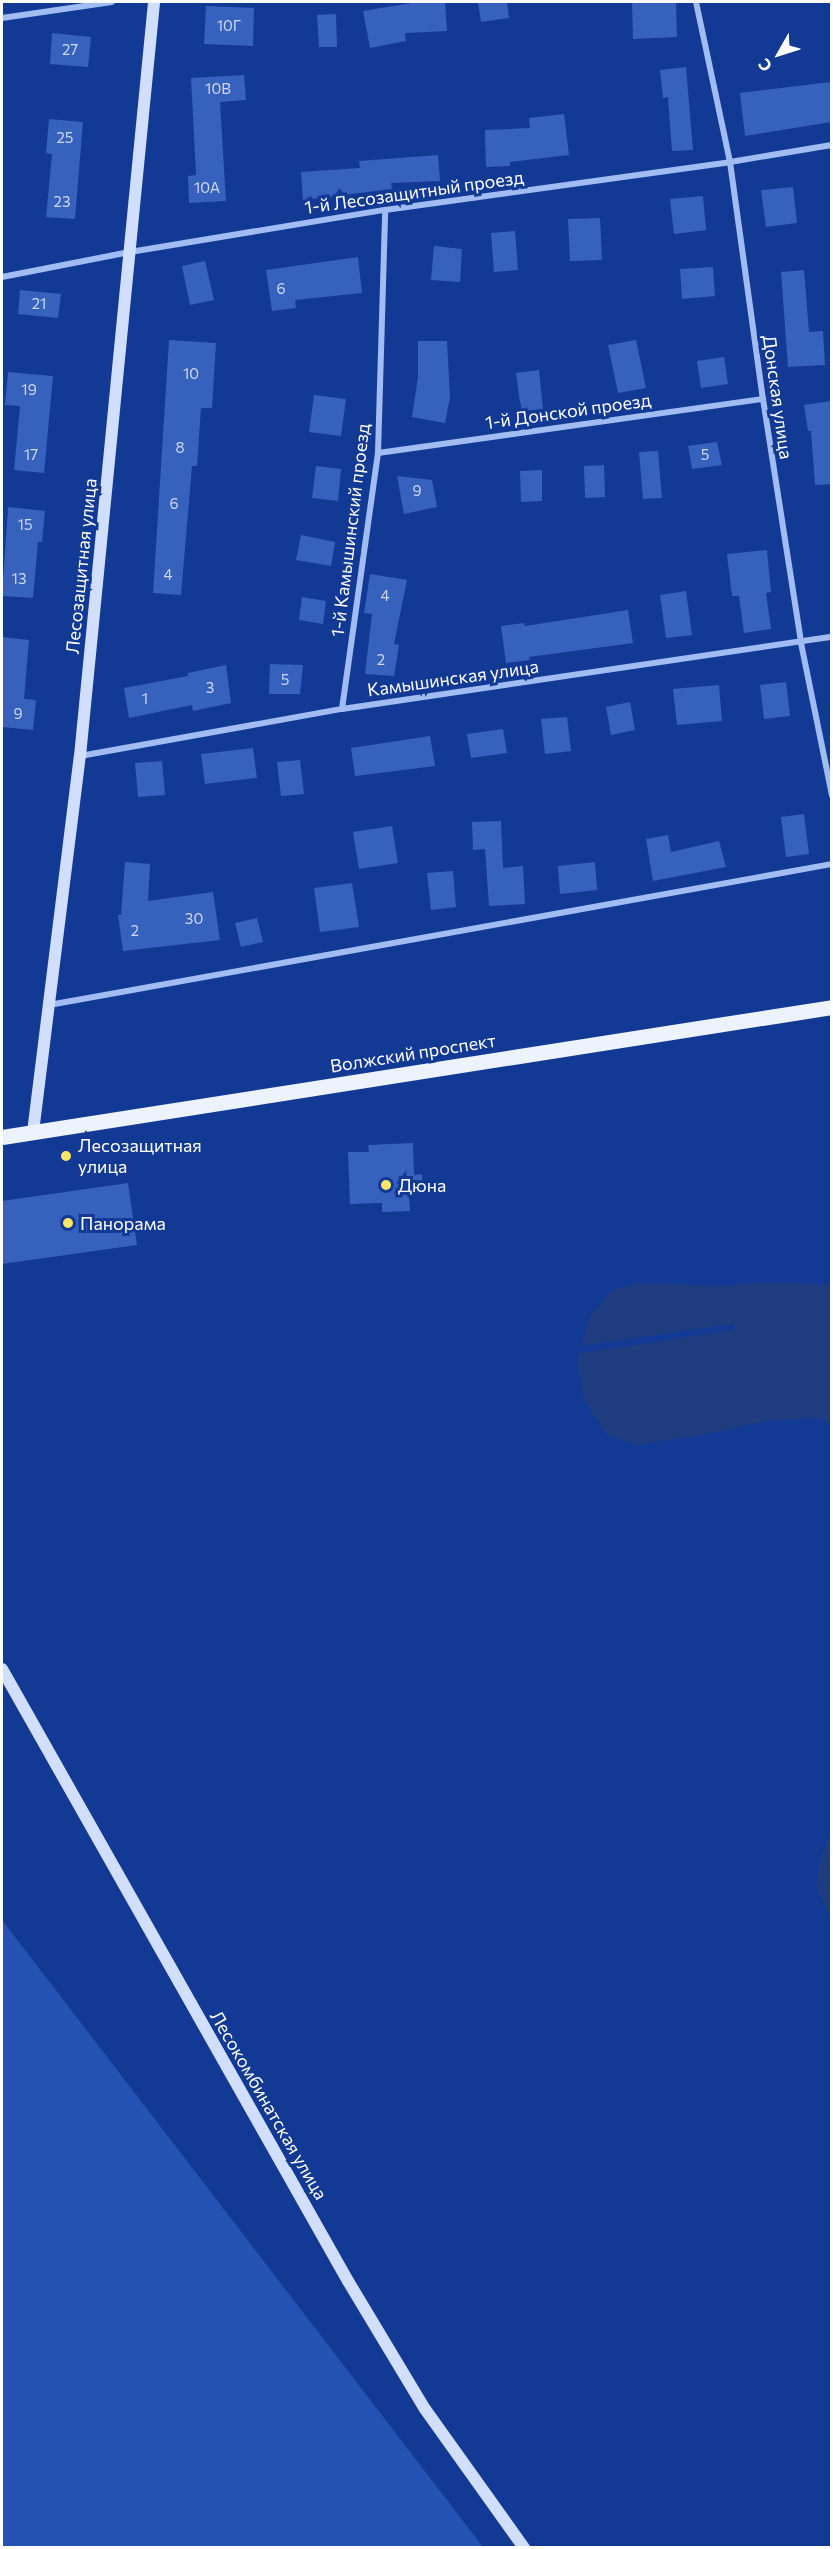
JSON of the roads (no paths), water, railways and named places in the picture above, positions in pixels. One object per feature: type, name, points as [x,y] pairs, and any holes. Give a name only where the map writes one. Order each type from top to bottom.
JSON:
[{"type":"main road","name":"Волжский проспект","points":[[2,1137],[831,1007]]},
{"type":"street","points":[[2,18],[112,2]]},
{"type":"street","name":"Лесозащитная улица","points":[[33,1132],[80,756],[154,2]]},
{"type":"street","name":"Донская улица","points":[[696,2],[730,162],[763,399],[801,643],[831,796]]},
{"type":"street","name":"1-й Лесозащитный проезд","points":[[2,277],[130,252],[385,210],[831,146]]},
{"type":"street","name":"1-й Камышинский проезд","points":[[342,709],[378,453],[385,210]]},
{"type":"street","name":"1-й Донской проезд","points":[[378,453],[763,399]]},
{"type":"street","name":"Камышинская улица","points":[[80,756],[342,709],[831,638]]},
{"type":"street","points":[[49,1005],[831,864]]},
{"type":"street","name":"Лесокомбинатская улица","points":[[2,1669],[348,2281],[425,2409],[525,2547]]},
{"type":"place","name":"Лесозащитная улица","points":[[66,1156]]},
{"type":"place","name":"Дюна","points":[[386,1185]]},
{"type":"place","name":"Панорама","points":[[68,1223]]}]
